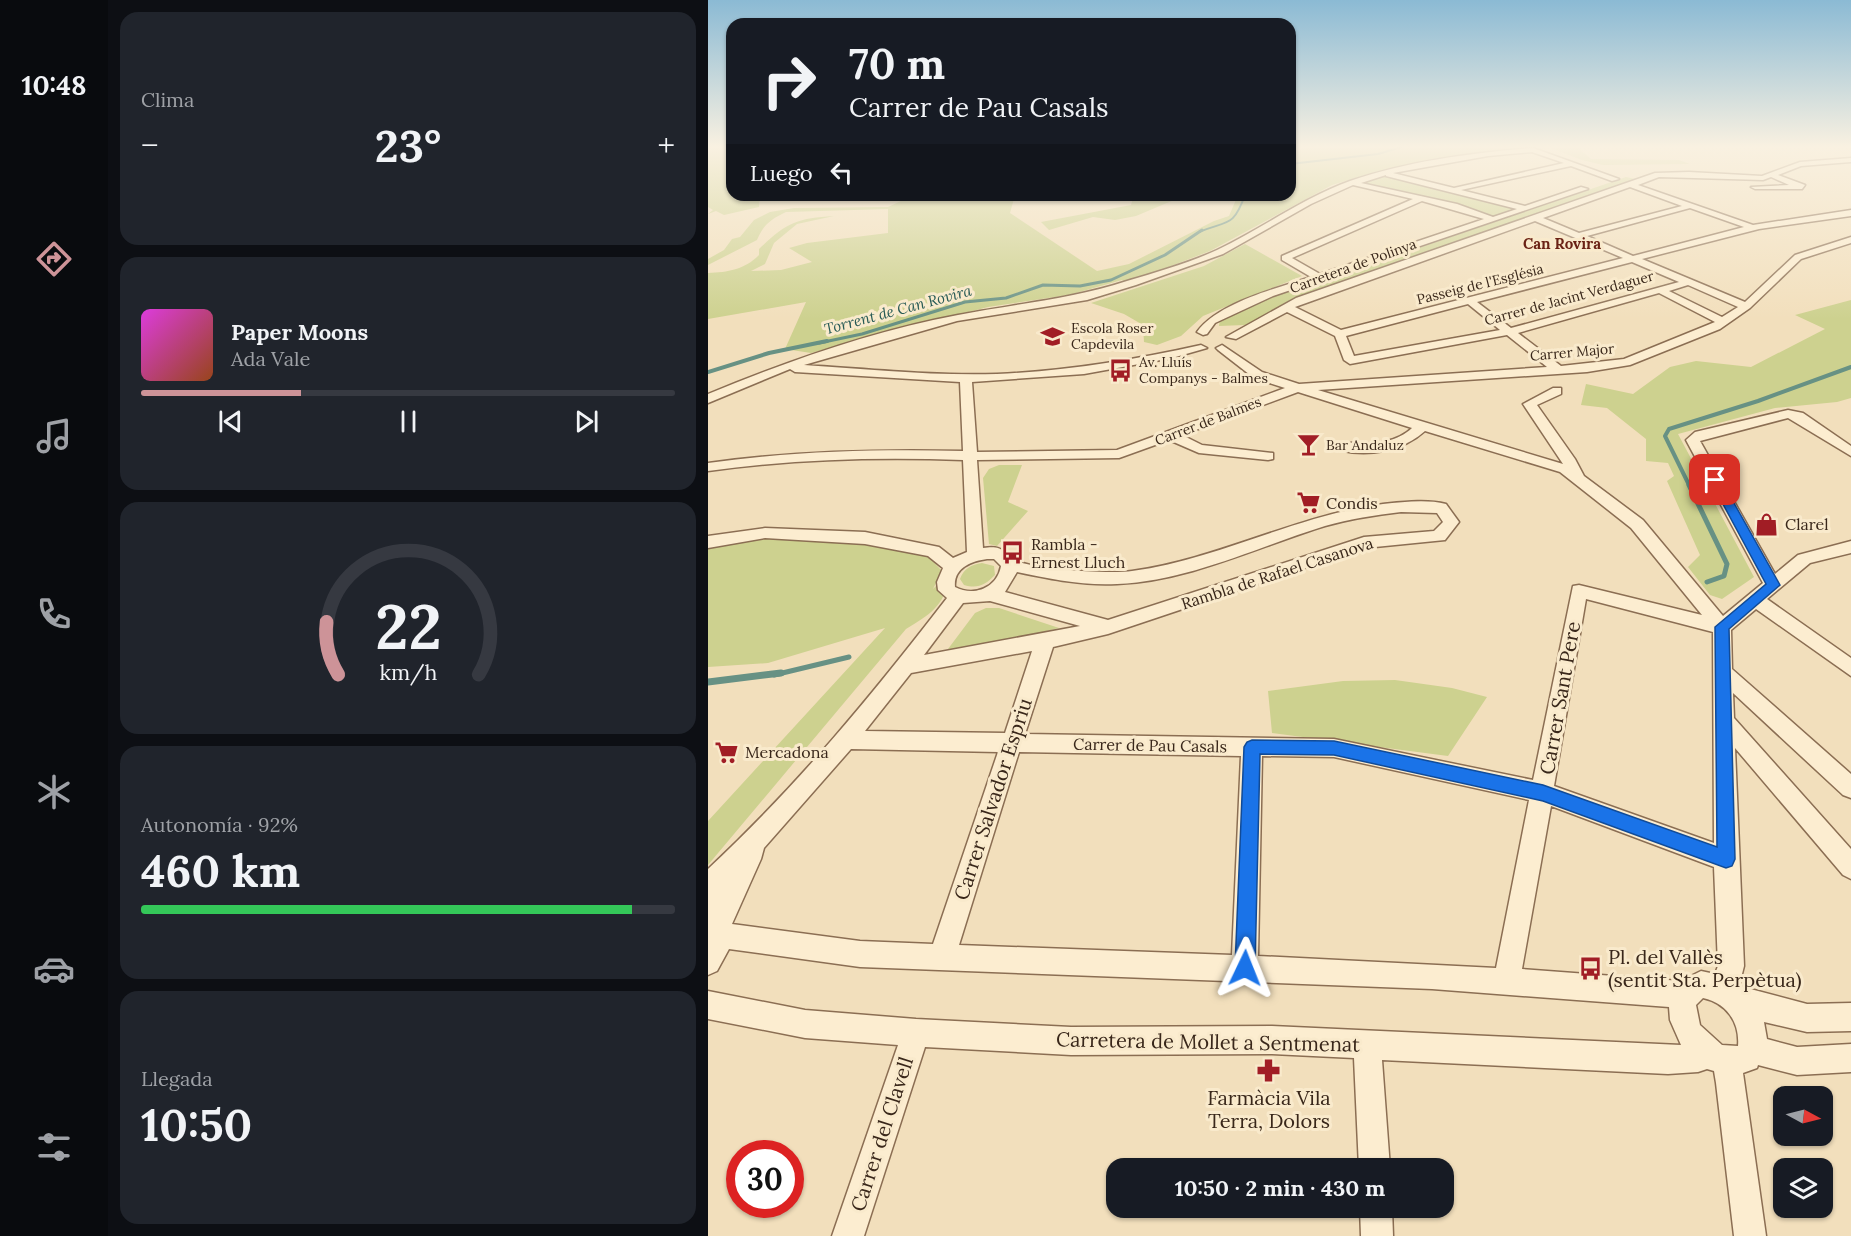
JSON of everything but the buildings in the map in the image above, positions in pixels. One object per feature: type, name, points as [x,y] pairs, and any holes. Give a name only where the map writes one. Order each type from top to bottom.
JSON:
[{"type":"street","points":[[708,399],[784,367],[912,329],[957,318],[1068,300],[1132,283],[1220,252],[1305,204]]},
{"type":"street","points":[[1319,277],[1285,258],[1409,204]]},
{"type":"street","points":[[1441,204],[1491,219]]},
{"type":"street","points":[[1509,204],[1524,208]]},
{"type":"street","points":[[1197,344],[1211,321],[1239,306],[1537,204]]},
{"type":"street","name":"Carretera de Polinya","points":[[1228,334],[1249,327],[1286,307],[1577,204]]},
{"type":"street","points":[[1683,204],[1754,228]]},
{"type":"street","points":[[1578,236],[1690,206]]},
{"type":"street","points":[[1838,216],[1851,213]]},
{"type":"street","points":[[1838,216],[1851,223]]},
{"type":"street","name":"Passeig de l'Església","points":[[1340,334],[1754,228],[1838,216]]},
{"type":"street","points":[[1535,218],[1746,306]]},
{"type":"street","name":"Carrer Major","points":[[1297,388],[1626,362],[1665,348],[1723,322],[1746,306],[1798,257],[1851,240]]},
{"type":"street","name":"Carrer de Jacint Verdaguer","points":[[1340,334],[1350,360],[1512,332],[1689,282]]},
{"type":"street","points":[[1659,290],[1723,322]]},
{"type":"street","points":[[1470,301],[1557,369]]},
{"type":"street","points":[[1286,307],[1340,334]]},
{"type":"street","points":[[1203,332],[1228,334],[1232,343],[1222,348]]},
{"type":"street","points":[[784,367],[966,379],[1063,372],[1157,357],[1197,344],[1222,348],[1258,375],[1565,469],[1637,524],[1722,627],[1730,995],[1745,1011],[1735,1048],[1731,1083],[1750,1236]]},
{"type":"street","points":[[966,379],[975,554]]},
{"type":"street","name":"Carrer de Balmes","points":[[708,467],[771,458],[880,453],[971,456],[1119,454],[1297,388]]},
{"type":"street","points":[[1557,391],[1528,404],[1568,459],[1578,478]]},
{"type":"street","points":[[1773,585],[1693,440],[1700,435],[1788,414],[1798,416],[1851,452]]},
{"type":"street","points":[[1343,447],[1387,448],[1409,440],[1422,426]]},
{"type":"street","points":[[1170,435],[1199,448],[1268,456]]},
{"type":"street","name":"Rambla de Rafael Casanova","points":[[906,666],[1045,641],[1108,627],[1364,543],[1439,536],[1451,522],[1441,508],[1378,507],[1324,521],[1254,546],[1131,577],[1067,576],[1010,565]]},
{"type":"street","points":[[708,542],[765,533],[865,538],[933,551],[952,567]]},
{"type":"street","points":[[1722,627],[1804,559],[1851,547]]},
{"type":"street","points":[[989,594],[1008,578],[1010,565],[999,554],[975,554],[952,567],[945,583],[947,590],[957,598],[989,594],[1108,627]]},
{"type":"street","name":"Carrer Sant Pere","points":[[1507,982],[1579,591],[1722,627]]},
{"type":"street","points":[[708,886],[758,841],[906,666],[957,598]]},
{"type":"street","points":[[1756,600],[1851,668]]},
{"type":"street","name":"Carrer Salvador Espriu","points":[[942,957],[1045,641]]},
{"type":"street","points":[[1722,671],[1851,788]]},
{"type":"street","points":[[1723,720],[1851,867]]},
{"type":"street","name":"Carrer de Pau Casals","points":[[845,740],[1334,748],[1543,793],[1726,859]]},
{"type":"street","points":[[1245,968],[1252,747]]},
{"type":"street","points":[[708,962],[716,919],[758,841]]},
{"type":"street","points":[[716,919],[860,954],[1245,968],[1507,982],[1684,995]]},
{"type":"street","points":[[1849,1020],[1790,1018],[1701,984],[1691,987],[1684,995],[1681,1006],[1683,1020],[1690,1035],[1735,1048],[1797,1061],[1851,1058]]},
{"type":"street","name":"Carretera de Mollet a Sentmenat","points":[[708,1005],[805,1024],[916,1033],[1071,1041],[1272,1040],[1627,1059],[1687,1060],[1735,1048],[1790,1018]]},
{"type":"street","name":"Carrer del Clavell","points":[[848,1236],[916,1033]]},
{"type":"street","points":[[1367,1044],[1373,1158]]},
{"type":"street","points":[[1376,1218],[1377,1236]]},
{"type":"green space","points":[[708,204],[759,204],[759,207],[724,215],[716,211],[708,214],[713,210],[708,207]]},
{"type":"green space","points":[[895,204],[1013,204],[1010,213],[1097,271],[1129,264],[1214,221],[1229,216],[1234,204],[1297,204],[1210,251],[1127,283],[1122,280],[1069,295],[988,307],[811,353],[785,349],[806,302],[708,319],[708,273],[729,271],[748,264],[759,255],[759,249],[768,240],[801,220],[834,216],[797,224],[774,243],[765,264],[751,271],[781,270],[812,262],[789,248],[807,243],[888,233],[888,209],[786,212],[768,223],[757,240],[708,265],[708,259],[724,250],[732,239],[740,237],[754,220],[770,212],[794,208],[888,207]]},
{"type":"green space","points":[[1165,204],[1136,216],[1115,220],[1093,217],[1049,230],[1041,222],[1131,205]]},
{"type":"green space","points":[[1432,204],[1509,204],[1524,208],[1491,219]]},
{"type":"green space","points":[[1548,204],[1572,204],[1306,295],[1245,325],[1219,326],[1220,319],[1272,295],[1328,279]]},
{"type":"green space","points":[[1245,244],[1302,276],[1203,316],[1181,336],[1157,345],[1144,342],[1143,325],[1124,314],[1091,303],[1204,266]]},
{"type":"green space","points":[[1851,300],[1851,398],[1837,402],[1775,408],[1678,434],[1754,577],[1722,599],[1710,595],[1688,567],[1700,555],[1667,481],[1674,476],[1668,463],[1646,461],[1646,439],[1607,408],[1581,405],[1586,384],[1633,394],[1670,367],[1696,361],[1751,367],[1825,329],[1795,315]]},
{"type":"green space","points":[[999,465],[1022,465],[1008,502],[1028,511],[997,546],[989,544],[983,478],[989,469]]},
{"type":"green space","points":[[763,537],[862,542],[927,555],[942,571],[933,589],[947,575],[946,585],[936,608],[906,629],[708,865],[708,821],[885,628],[768,663],[708,667],[708,546]]},
{"type":"green space","points":[[982,563],[994,566],[995,575],[981,585],[973,587],[964,585],[960,579],[964,572],[971,566]]},
{"type":"green space","points":[[986,608],[999,608],[1059,628],[953,653],[948,649],[975,613]]},
{"type":"green space","points":[[1395,680],[1452,688],[1487,697],[1448,756],[1272,733],[1268,691],[1343,681]]},
{"type":"waterway","name":"Torrent de Can Rovira","points":[[1199,232],[1233,218],[1242,204]]},
{"type":"waterway","name":"Torrent de Can Rovira","points":[[819,343],[862,334],[965,302],[1006,298],[1043,285],[1080,286],[1111,280],[1165,255],[1199,232]]},
{"type":"waterway","name":"Torrent de Can Rovira","points":[[708,372],[769,353],[827,341]]},
{"type":"waterway","points":[[1690,487],[1665,436],[1669,429],[1758,401],[1851,367]]},
{"type":"waterway","points":[[1689,485],[1727,564],[1724,576],[1707,582]]},
{"type":"waterway","points":[[774,675],[849,657]]},
{"type":"waterway","points":[[708,682],[781,673]]},
{"type":"place","name":"Escola Roser Capdevila","points":[[1053,336]]},
{"type":"place","name":"Av. Lluís Companys - Balmes","points":[[1121,370]]},
{"type":"place","name":"Bar Andaluz","points":[[1308,445]]},
{"type":"place","name":"Condis","points":[[1308,503]]},
{"type":"place","name":"Clarel","points":[[1767,524]]},
{"type":"place","name":"Rambla - Ernest Lluch","points":[[1013,553]]},
{"type":"place","name":"Mercadona","points":[[727,752]]},
{"type":"place","name":"Pl. del Vallès (sentit Sta. Perpètua)","points":[[1590,968]]},
{"type":"place","name":"Farmàcia Vila Terra, Dolors","points":[[1269,1071]]},
{"type":"district","name":"Can Rovira","points":[[1562,244]]},
{"type":"route","points":[[1245,968],[1252,747],[1334,748],[1484,779],[1543,793],[1726,859],[1722,627],[1773,585],[1715,480]]}]
